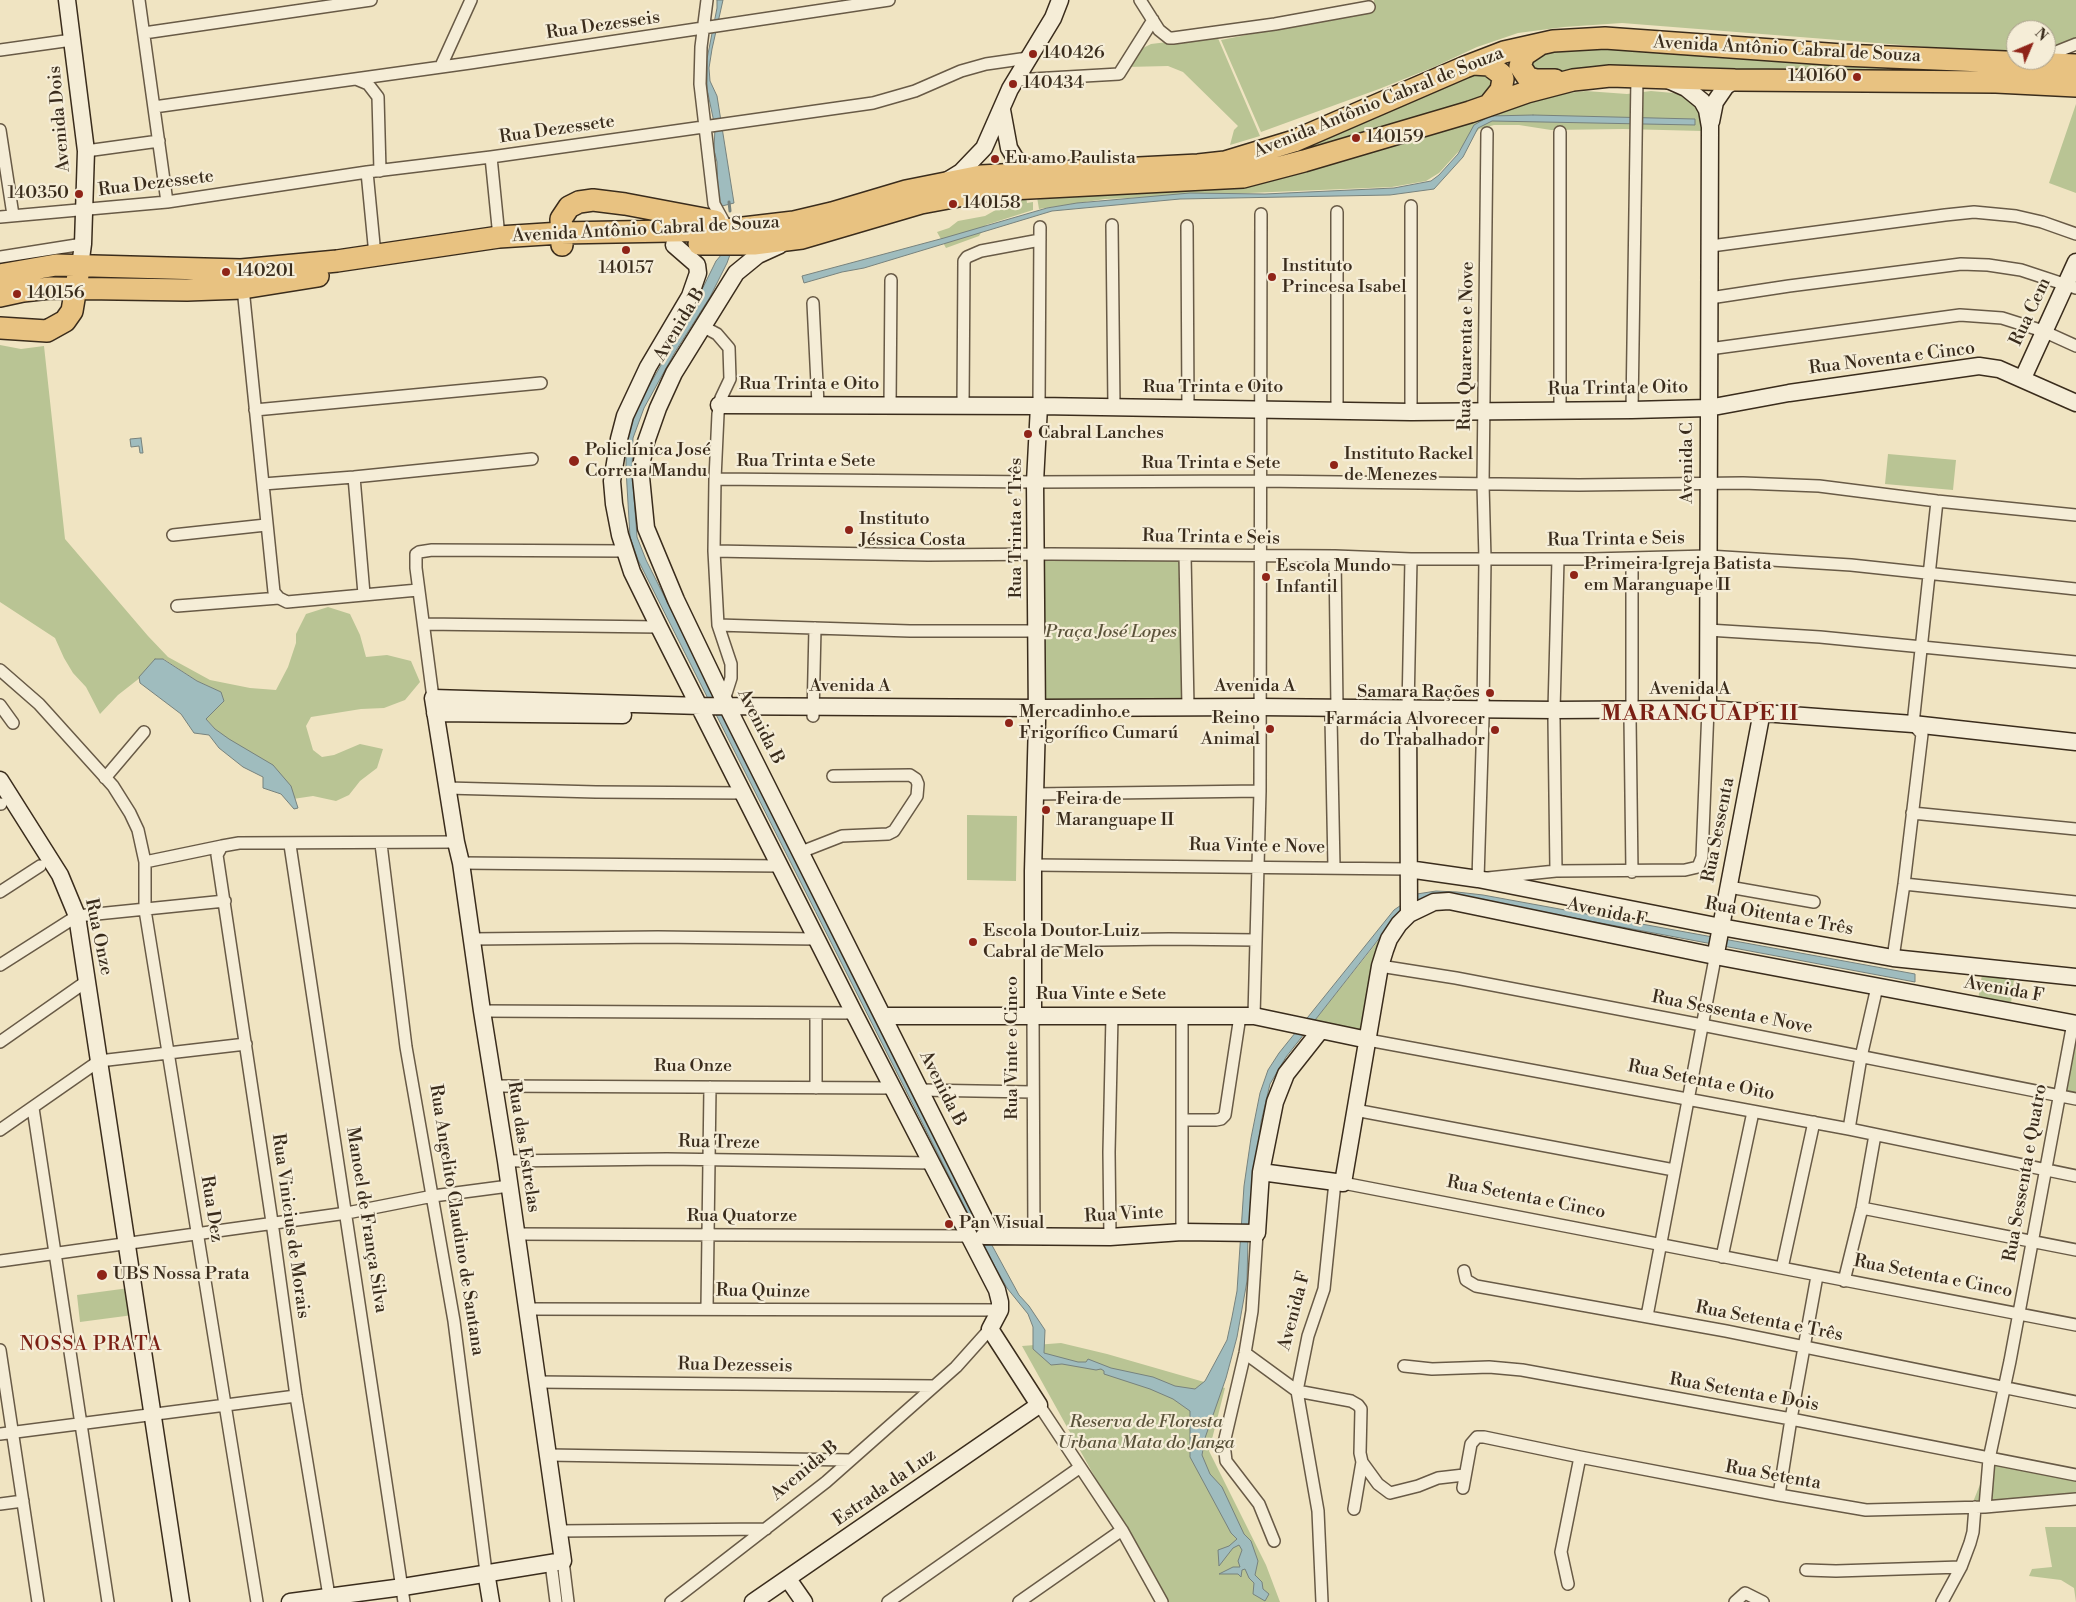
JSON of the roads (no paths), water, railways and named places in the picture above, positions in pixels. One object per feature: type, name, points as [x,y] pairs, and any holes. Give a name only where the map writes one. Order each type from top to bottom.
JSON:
[{"type":"highway","name":"Avenida Antônio Cabral de Souza","points":[[0,296],[23,291],[76,288],[187,290],[243,288],[468,251],[561,239],[725,226],[757,226],[804,220],[906,191],[982,176],[1225,162],[1294,141],[1504,52],[1553,40],[1605,38],[1842,55],[2006,60]]},
{"type":"highway","points":[[1541,44],[1524,55],[1520,66],[1522,72],[1528,78],[1536,80],[1572,80]]},
{"type":"highway","name":"Avenida Antônio Cabral de Souza","points":[[2056,63],[2076,65]]},
{"type":"highway","points":[[1473,64],[1489,66],[1501,74],[1503,80],[1501,90],[1489,104]]},
{"type":"highway","name":"Avenida Antônio Cabral de Souza","points":[[0,275],[56,266],[241,270],[285,267],[499,237],[674,245],[754,244],[802,238],[921,203],[991,190],[1243,177],[1304,161],[1527,92],[1572,80],[1610,76],[1735,80],[1996,82],[2076,86]]},
{"type":"highway","points":[[561,239],[561,219],[569,207],[579,202],[593,200],[725,226]]},
{"type":"highway","points":[[0,328],[47,331],[57,327],[70,316],[80,266]]},
{"type":"street","name":"Avenida Dois","points":[[67,0],[86,151],[83,244],[80,266]]},
{"type":"street","points":[[139,0],[167,202]]},
{"type":"street","points":[[144,33],[371,0]]},
{"type":"street","points":[[441,66],[471,0]]},
{"type":"street","points":[[707,0],[707,28],[701,47],[700,84],[707,126],[714,204],[725,226]]},
{"type":"street","name":"Rua Dezesseis","points":[[154,107],[470,63],[889,0]]},
{"type":"street","points":[[945,183],[961,172],[984,148],[1015,80],[1052,18],[1060,0]]},
{"type":"street","points":[[1140,0],[1164,35],[1173,38],[1275,24],[1370,6]]},
{"type":"street","points":[[1015,80],[1118,74],[1153,20]]},
{"type":"street","points":[[0,50],[72,40]]},
{"type":"street","points":[[2056,52],[2076,44]]},
{"type":"street","name":"Rua Dezessete","points":[[0,217],[167,202],[367,172],[491,157],[872,103],[915,91],[961,71],[986,64],[1028,58]]},
{"type":"street","points":[[1632,410],[1637,77]]},
{"type":"street","points":[[352,78],[368,84],[378,96],[380,171]]},
{"type":"street","points":[[1665,78],[1686,88],[1702,101],[1707,110],[1710,127]]},
{"type":"street","points":[[1710,127],[1715,102],[1726,86],[1735,80]]},
{"type":"street","points":[[1002,110],[1010,148],[1015,158],[1033,173]]},
{"type":"street","name":"Avenida C","points":[[1708,714],[1710,127]]},
{"type":"street","points":[[0,130],[13,215]]},
{"type":"street","points":[[1560,132],[1560,410]]},
{"type":"street","name":"Rua Quarenta e Nove","points":[[1478,879],[1485,559],[1483,484],[1487,133]]},
{"type":"street","points":[[86,151],[159,141]]},
{"type":"street","points":[[491,157],[499,237]]},
{"type":"street","points":[[367,172],[375,254]]},
{"type":"street","points":[[1411,206],[1411,412]]},
{"type":"street","points":[[1337,212],[1337,410]]},
{"type":"street","points":[[1711,246],[1974,212],[2016,216],[2042,222],[2076,234]]},
{"type":"street","points":[[1182,1120],[1221,1120],[1225,1115],[1247,1016],[1256,940],[1260,791],[1261,214]]},
{"type":"street","points":[[1112,225],[1114,407]]},
{"type":"street","points":[[1187,226],[1188,409]]},
{"type":"street","name":"Rua Trinta e Três","points":[[1037,713],[1035,482],[1039,406],[1040,227]]},
{"type":"street","name":"Avenida B","points":[[802,238],[771,248],[746,263],[736,273],[674,373],[658,408],[646,442],[641,477],[646,528],[649,539],[728,709],[992,1236]]},
{"type":"street","points":[[963,406],[963,266],[967,257],[972,254],[1040,240]]},
{"type":"street","points":[[0,257],[83,244]]},
{"type":"street","name":"Avenida B","points":[[671,1602],[766,1529],[956,1367],[990,1329],[1000,1310],[997,1290],[854,1013],[704,711],[659,627],[632,572],[625,552],[614,504],[612,481],[618,439],[625,416],[636,391],[690,296],[698,273],[696,265],[674,245]]},
{"type":"street","name":"Rua Cem","points":[[2022,378],[2043,331],[2071,286],[2076,262]]},
{"type":"street","points":[[1710,298],[1962,264],[1988,265],[2021,270],[2071,286]]},
{"type":"street","points":[[890,406],[891,280]]},
{"type":"street","points":[[243,288],[274,592],[286,602],[418,590]]},
{"type":"street","points":[[813,303],[818,404]]},
{"type":"street","points":[[1708,349],[1960,315],[2002,318],[2043,331],[2076,346]]},
{"type":"street","points":[[702,326],[717,334],[729,348],[730,379],[719,405],[714,479],[714,552],[718,625],[731,664],[728,709]]},
{"type":"street","name":"Rua Noventa e Cinco","points":[[1708,408],[1789,393],[1972,366],[1999,369],[2076,403]]},
{"type":"street","points":[[255,410],[541,383]]},
{"type":"street","name":"Rua Trinta e Oito","points":[[719,405],[818,404],[1188,409],[1261,408],[1411,412],[1708,408]]},
{"type":"street","points":[[263,484],[532,459]]},
{"type":"street","points":[[354,477],[364,594]]},
{"type":"street","name":"Rua Trinta e Sete","points":[[714,479],[1035,482],[1260,481],[1483,484],[1743,483],[1819,486],[1937,501],[2076,515]]},
{"type":"street","points":[[1893,958],[1912,813],[1921,648],[1937,501]]},
{"type":"street","points":[[173,535],[266,526]]},
{"type":"street","points":[[434,706],[418,590],[416,554],[424,550],[625,552]]},
{"type":"street","name":"Rua Trinta e Seis","points":[[714,552],[928,555],[1334,556],[1411,559],[1708,556],[1852,565],[2076,589]]},
{"type":"street","points":[[1185,555],[1188,707]]},
{"type":"street","points":[[1334,556],[1334,867]]},
{"type":"street","points":[[1632,558],[1632,872]]},
{"type":"street","points":[[1409,911],[1408,713],[1411,559]]},
{"type":"street","points":[[1556,871],[1554,715],[1558,559]]},
{"type":"street","points":[[177,606],[279,598]]},
{"type":"street","points":[[424,624],[659,627]]},
{"type":"street","points":[[718,625],[1037,631]]},
{"type":"street","points":[[813,712],[815,628]]},
{"type":"street","points":[[1708,630],[1820,637],[2076,662]]},
{"type":"street","name":"Rua Dez","points":[[0,670],[39,704],[105,778],[130,813],[138,830],[145,862],[144,910],[257,1602]]},
{"type":"street","points":[[0,705],[13,723]]},
{"type":"street","name":"Avenida A","points":[[434,706],[704,711],[728,709],[813,712],[1708,714],[1760,716],[2076,742]]},
{"type":"street","name":"Rua das Estrelas","points":[[434,706],[461,863],[493,1086],[506,1160],[536,1382],[559,1532],[556,1602]]},
{"type":"street","name":"Avenida A","points":[[1037,713],[1188,707],[1259,713]]},
{"type":"street","name":"Rua Vinte e Cinco","points":[[1034,1237],[1032,1092],[1037,713]]},
{"type":"street","points":[[1478,879],[1556,871],[1632,872],[1694,869],[1700,864],[1702,858],[1708,714]]},
{"type":"street","name":"Rua Sessenta","points":[[1716,954],[1760,716]]},
{"type":"street","name":"Avenida A","points":[[1918,729],[2076,748]]},
{"type":"street","points":[[105,778],[144,732]]},
{"type":"street","points":[[801,852],[842,836],[888,834],[894,831],[917,796],[918,784],[916,779],[910,775],[833,776]]},
{"type":"street","name":"Rua Onze","points":[[0,780],[60,875],[77,916],[181,1602]]},
{"type":"street","points":[[448,788],[744,793]]},
{"type":"street","points":[[1035,794],[1260,791]]},
{"type":"street","points":[[1912,813],[2076,828]]},
{"type":"street","points":[[145,862],[220,851],[238,844],[456,842]]},
{"type":"street","name":"Manoel de França Silva","points":[[290,844],[404,1594]]},
{"type":"street","name":"Rua Angelito Claudino de Santana","points":[[381,844],[406,1047],[454,1321],[491,1602]]},
{"type":"street","name":"Rua Vinicius de Morais","points":[[220,851],[225,900],[296,1396],[330,1600]]},
{"type":"street","points":[[461,863],[780,866]]},
{"type":"street","name":"Rua Vinte e Nove","points":[[1034,865],[1408,869],[1478,879]]},
{"type":"street","points":[[0,892],[40,866]]},
{"type":"street","name":"Rua Oitenta e Três","points":[[1478,879],[1720,930],[1893,958],[2076,977]]},
{"type":"street","points":[[1904,884],[2076,902]]},
{"type":"street","points":[[1729,887],[1814,902]]},
{"type":"street","points":[[0,965],[77,916],[225,900]]},
{"type":"street","name":"Avenida F","points":[[1297,1391],[1308,1336],[1324,1289],[1339,1183],[1355,1110],[1380,966],[1389,939],[1409,911],[1434,902],[1449,901],[1877,987],[2074,1023]]},
{"type":"street","points":[[472,939],[658,937],[818,940]]},
{"type":"street","points":[[1033,941],[1256,940]]},
{"type":"street","points":[[1647,1316],[1716,954]]},
{"type":"street","name":"Rua Sessenta e Nove","points":[[1380,966],[1456,978],[1702,1025],[2076,1099]]},
{"type":"street","points":[[0,1042],[87,981]]},
{"type":"street","points":[[1850,1129],[1861,1057],[1877,987]]},
{"type":"street","points":[[482,1011],[854,1013]]},
{"type":"street","points":[[816,1013],[816,1088]]},
{"type":"street","points":[[1182,1015],[1182,1232]]},
{"type":"street","name":"Rua Vinte e Sete","points":[[883,1016],[1247,1016],[1319,1031]]},
{"type":"street","points":[[1110,1237],[1108,1152],[1112,1016]]},
{"type":"street","name":"Rua Sessenta e Quatro","points":[[1942,1602],[1960,1567],[1980,1507],[2058,1095],[2074,1023]]},
{"type":"street","points":[[1274,1541],[1259,1504],[1226,1461],[1224,1443],[1245,1352],[1252,1310],[1250,1232],[1275,1102],[1280,1086],[1293,1064],[1319,1031]]},
{"type":"street","name":"Rua Setenta e Oito","points":[[1319,1031],[1814,1122],[2076,1176]]},
{"type":"street","points":[[0,1130],[99,1061],[246,1044]]},
{"type":"street","name":"Rua Onze","points":[[493,1086],[893,1088]]},
{"type":"street","points":[[707,1308],[710,1087]]},
{"type":"street","points":[[920,1090],[1032,1092]]},
{"type":"street","points":[[33,1108],[108,1602]]},
{"type":"street","points":[[1355,1110],[1674,1170]]},
{"type":"street","points":[[1722,1257],[1753,1112]]},
{"type":"street","points":[[1782,1268],[1814,1122]]},
{"type":"street","points":[[1844,1281],[1862,1208],[1875,1135]]},
{"type":"street","name":"Rua Treze","points":[[506,1160],[932,1163]]},
{"type":"street","name":"Rua Setenta e Cinco","points":[[1261,1172],[1339,1183],[2076,1326]]},
{"type":"street","points":[[0,1261],[347,1213],[433,1196],[509,1186]]},
{"type":"street","points":[[1862,1208],[2076,1250]]},
{"type":"street","name":"Rua Vinte","points":[[992,1236],[1110,1237],[1182,1232],[1250,1232]]},
{"type":"street","name":"Rua Quatorze","points":[[516,1234],[969,1236]]},
{"type":"street","points":[[969,1236],[992,1236]]},
{"type":"street","name":"Rua Setenta e Três","points":[[1464,1271],[1466,1280],[1476,1286],[1647,1316],[2076,1402]]},
{"type":"street","points":[[1779,1495],[1790,1419],[1817,1276]]},
{"type":"street","name":"Rua Quinze","points":[[526,1310],[707,1308],[1000,1310]]},
{"type":"street","points":[[990,1329],[1038,1406],[1122,1530],[1157,1600]]},
{"type":"street","points":[[0,1350],[38,1602]]},
{"type":"street","points":[[1245,1352],[1297,1391],[1350,1401],[1358,1405],[1361,1410],[1360,1453],[1362,1462],[1354,1509]]},
{"type":"street","name":"Rua Setenta e Dois","points":[[1404,1366],[1432,1369],[1490,1367],[1522,1370],[1790,1419],[2076,1475]]},
{"type":"street","name":"Rua Dezesseis","points":[[536,1382],[934,1386]]},
{"type":"street","points":[[1297,1391],[1318,1511],[1322,1602]]},
{"type":"street","points":[[0,1434],[296,1396]]},
{"type":"street","name":"Estrada da Luz","points":[[753,1602],[1038,1406]]},
{"type":"street","name":"Rua Setenta","points":[[1464,1475],[1471,1444],[1477,1437],[1484,1437],[1580,1458],[1866,1510],[1980,1507],[2076,1499]]},
{"type":"street","points":[[548,1455],[849,1460]]},
{"type":"street","points":[[1568,1584],[1561,1552],[1580,1458]]},
{"type":"street","points":[[1362,1462],[1378,1484],[1390,1493],[1418,1486],[1438,1478],[1464,1475],[1463,1488]]},
{"type":"street","points":[[888,1602],[1079,1468]]},
{"type":"street","points":[[0,1504],[23,1500]]},
{"type":"street","points":[[559,1532],[766,1529]]},
{"type":"street","points":[[1019,1602],[1122,1530]]},
{"type":"street","points":[[290,1602],[404,1594],[486,1572],[557,1562]]},
{"type":"street","name":"Rua das Estrelas","points":[[557,1562],[568,1602]]},
{"type":"street","points":[[1806,1570],[1960,1567]]},
{"type":"street","points":[[788,1579],[804,1602]]},
{"type":"street","points":[[1736,1602],[1745,1593],[1763,1602]]},
{"type":"water","points":[[717,0],[723,0],[712,49],[709,68],[710,81],[717,96],[734,203],[718,207],[717,162],[714,150],[715,127],[707,89],[707,59]]},
{"type":"water","points":[[1533,115],[1695,119],[1695,125],[1492,121],[1478,128],[1463,157],[1434,189],[1390,195],[1180,199],[1052,211],[864,268],[804,283],[802,276],[1047,208],[1077,203],[1190,193],[1265,194],[1394,188],[1431,181],[1458,154],[1474,125],[1490,116]]},
{"type":"water","points":[[732,249],[710,297],[675,352],[644,408],[633,438],[632,470],[637,537],[646,560],[975,1214],[1019,1295],[1045,1330],[1044,1353],[1078,1362],[1086,1362],[1088,1359],[1111,1368],[1153,1377],[1175,1386],[1195,1389],[1205,1381],[1227,1340],[1232,1317],[1237,1291],[1244,1186],[1260,1093],[1268,1070],[1279,1053],[1394,910],[1417,894],[1436,891],[1483,895],[1915,974],[1915,982],[1478,900],[1443,896],[1416,900],[1389,926],[1286,1057],[1270,1084],[1261,1122],[1248,1237],[1247,1281],[1237,1337],[1226,1378],[1205,1438],[1202,1455],[1210,1474],[1222,1487],[1244,1534],[1251,1541],[1258,1561],[1255,1575],[1262,1582],[1263,1589],[1269,1594],[1265,1601],[1253,1594],[1254,1583],[1249,1578],[1245,1569],[1242,1570],[1241,1577],[1238,1574],[1219,1574],[1233,1567],[1240,1567],[1238,1561],[1242,1550],[1239,1545],[1233,1548],[1219,1566],[1218,1550],[1229,1546],[1237,1539],[1231,1533],[1190,1457],[1190,1411],[1173,1399],[1150,1389],[1104,1374],[1104,1371],[1101,1369],[1096,1370],[1062,1364],[1051,1365],[1033,1349],[1033,1327],[1028,1314],[1007,1288],[993,1263],[638,560],[630,537],[626,436],[638,405],[687,320],[716,261],[722,254]]},
{"type":"water","points":[[141,438],[143,453],[140,453],[139,446],[131,447],[130,439]]},
{"type":"water","points":[[155,659],[163,659],[197,681],[221,692],[224,701],[206,719],[215,729],[229,739],[273,765],[291,786],[298,808],[294,809],[281,794],[263,788],[263,777],[243,767],[219,748],[209,735],[194,733],[181,714],[140,683],[139,677]]},
{"type":"waterway","points":[[729,202],[730,211]]},
{"type":"place","name":"140426","points":[[1033,54]]},
{"type":"place","name":"140160","points":[[1857,77]]},
{"type":"place","name":"140434","points":[[1013,84]]},
{"type":"place","name":"140159","points":[[1356,138]]},
{"type":"place","name":"Eu amo Paulista","points":[[995,159]]},
{"type":"place","name":"140350","points":[[79,194]]},
{"type":"place","name":"140158","points":[[953,204]]},
{"type":"place","name":"140157","points":[[626,250]]},
{"type":"place","name":"140201","points":[[226,272]]},
{"type":"place","name":"Instituto Princesa Isabel","points":[[1272,277]]},
{"type":"place","name":"140156","points":[[17,294]]},
{"type":"place","name":"Cabral Lanches","points":[[1028,434]]},
{"type":"place","name":"Policlínica José Correia Mandu","points":[[574,461]]},
{"type":"place","name":"Instituto Rackel de Menezes","points":[[1334,465]]},
{"type":"place","name":"Instituto Jéssica Costa","points":[[849,530]]},
{"type":"place","name":"Primeira Igreja Batista em Maranguape II","points":[[1574,575]]},
{"type":"place","name":"Escola Mundo Infantil","points":[[1266,577]]},
{"type":"place","name":"Samara Rações","points":[[1490,693]]},
{"type":"place","name":"Mercadinho e Frigorífico Cumarú","points":[[1009,723]]},
{"type":"place","name":"Reino Animal","points":[[1270,729]]},
{"type":"place","name":"Farmácia Alvorecer do Trabalhador","points":[[1495,730]]},
{"type":"place","name":"Feira de Maranguape II","points":[[1046,810]]},
{"type":"place","name":"Escola Doutor Luiz Cabral de Melo","points":[[973,942]]},
{"type":"place","name":"Pan Visual","points":[[949,1224]]},
{"type":"place","name":"UBS Nossa Prata","points":[[102,1275]]},
{"type":"district","name":"MARANGUAPE II","points":[[1700,715]]},
{"type":"district","name":"NOSSA PRATA","points":[[91,1345]]},
{"type":"park label","name":"Praça José Lopes","points":[[1111,633]]},
{"type":"park label","name":"Reserva de Floresta Urbana Mata do Janga","points":[[1146,1434]]}]
